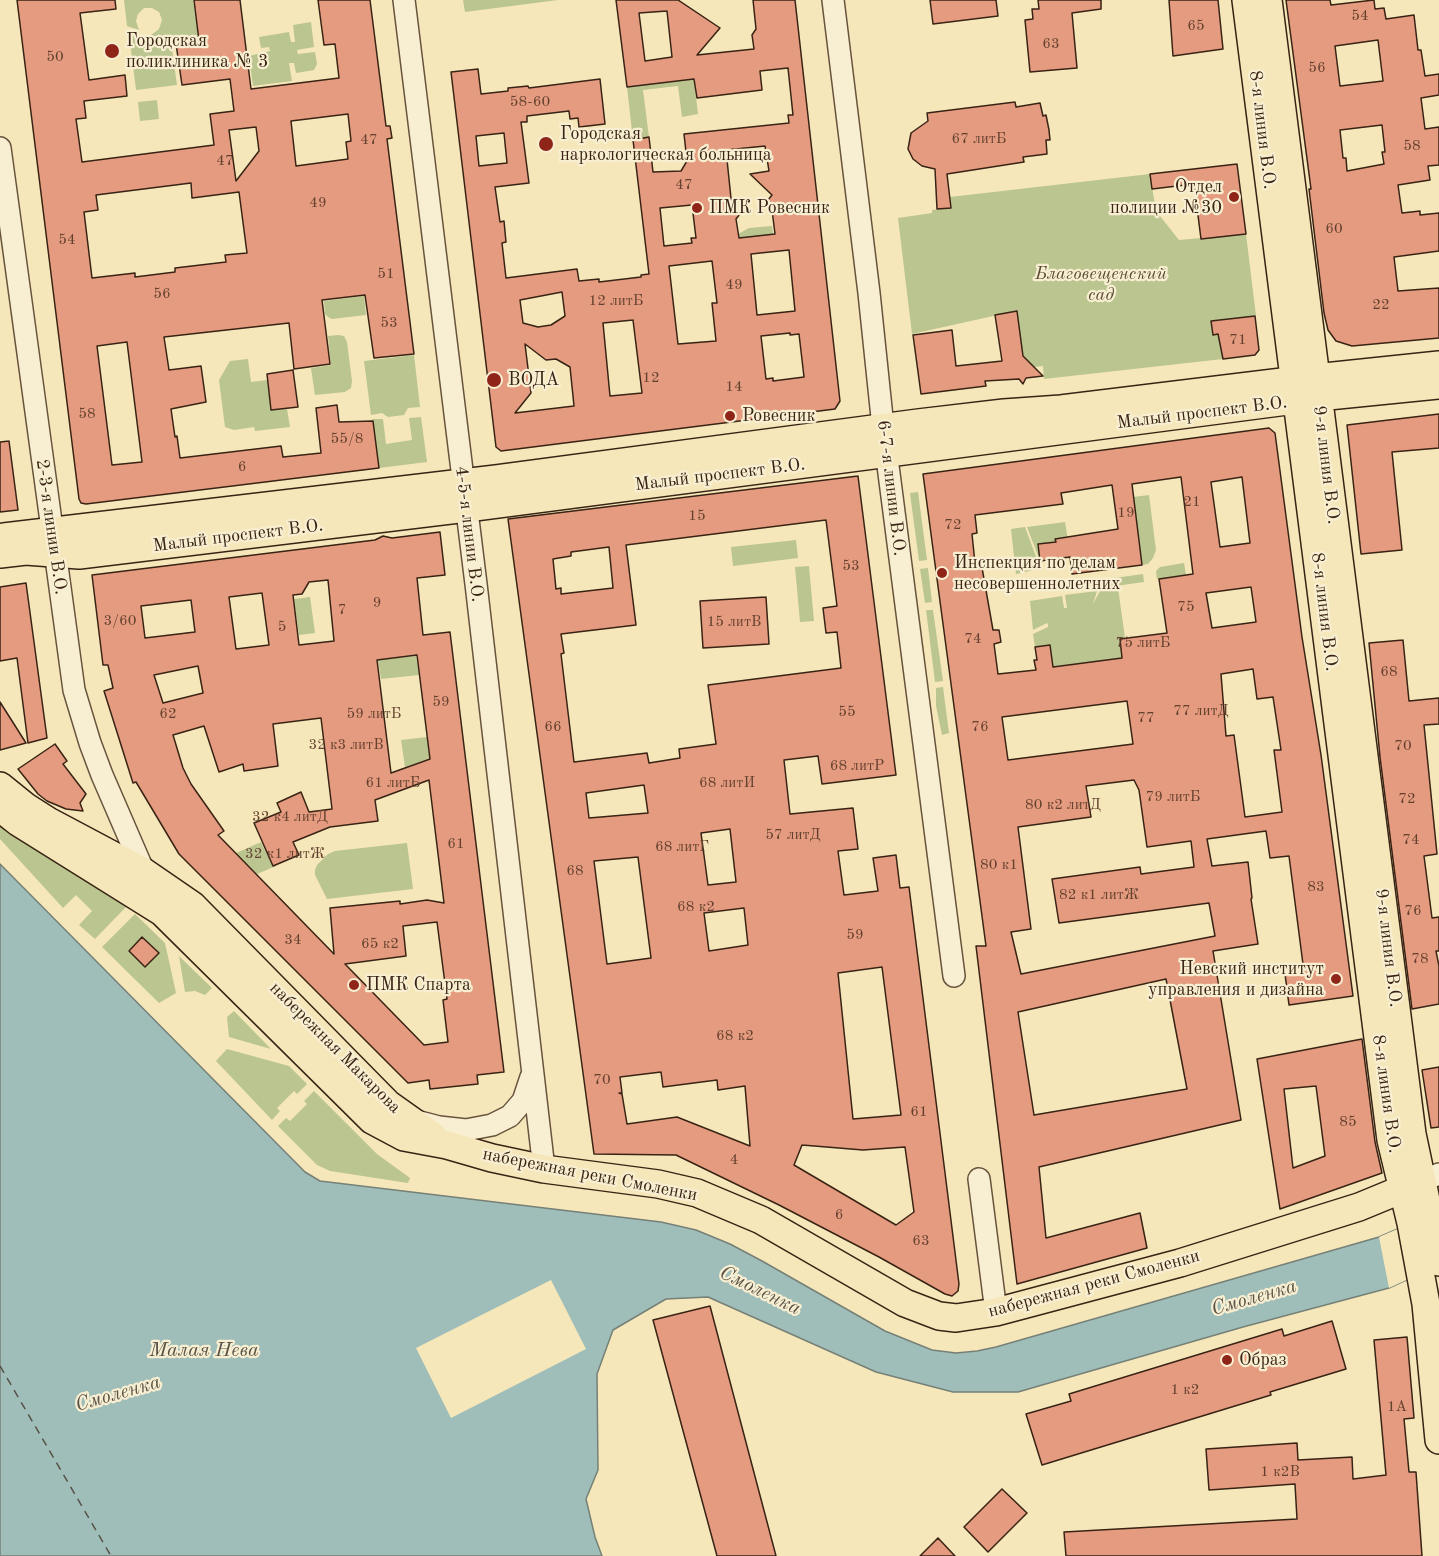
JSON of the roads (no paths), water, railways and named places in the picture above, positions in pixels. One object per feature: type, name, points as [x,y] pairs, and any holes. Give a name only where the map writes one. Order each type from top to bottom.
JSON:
[{"type":"main road","name":"8-я линия В.О.","points":[[1246,0],[1306,389],[1390,1140],[1421,1181],[1420,1219],[1430,1268],[1430,1328],[1439,1440]]},
{"type":"main road","points":[[1268,0],[1306,389]]},
{"type":"main road","name":"Малый проспект В.О.","points":[[0,537],[53,542],[464,496],[887,453],[1306,389],[1439,365]]},
{"type":"main road","name":"Малый проспект В.О.","points":[[464,496],[883,427],[1004,413],[1306,389],[1439,385]]},
{"type":"main road","name":"Малый проспект В.О.","points":[[0,554],[26,551],[53,542]]},
{"type":"main road","name":"набережная Макарова","points":[[0,786],[26,807],[138,882],[162,912],[372,1120],[404,1137],[447,1145]]},
{"type":"main road","name":"набережная Макарова","points":[[0,808],[28,828],[138,882],[192,905],[388,1104],[447,1145]]},
{"type":"main road","name":"набережная реки Смоленки","points":[[447,1145],[492,1158],[544,1169],[658,1184],[697,1193],[761,1220],[922,1311],[956,1318],[996,1312],[1180,1263],[1359,1207],[1421,1181]]},
{"type":"street","name":"4-5-я линии В.О.","points":[[404,0],[534,1068],[544,1169]]},
{"type":"street","name":"6-7-я линии В.О.","points":[[832,0],[868,282],[883,427],[954,976]]},
{"type":"street","name":"2-3-я линии В.О.","points":[[0,148],[74,690],[138,882]]},
{"type":"street","name":"4-5-я линии В.О.","points":[[408,1119],[439,1127],[466,1130],[492,1125],[510,1116],[523,1101],[534,1068]]},
{"type":"street","points":[[979,1179],[996,1312]]},
{"type":"water","name":"Малая Нева","points":[[0,864],[305,1172],[320,1181],[661,1222],[696,1230],[762,1261],[885,1331],[932,1350],[956,1353],[996,1347],[1379,1237],[1439,1211],[1439,1265],[1389,1288],[1243,1327],[1018,1392],[953,1392],[876,1372],[708,1297],[666,1299],[613,1330],[597,1374],[598,1470],[586,1499],[602,1556],[0,1556]]},
{"type":"place","name":"Городская поликлиника № 3","points":[[112,51]]},
{"type":"place","name":"Городская наркологическая больница","points":[[546,144]]},
{"type":"place","name":"Отдел полиции №30","points":[[1234,197]]},
{"type":"place","name":"ПМК Ровесник","points":[[697,208]]},
{"type":"place","name":"ВОДА","points":[[494,380]]},
{"type":"place","name":"Ровесник","points":[[730,416]]},
{"type":"place","name":"Инспекция по делам несовершеннолетних","points":[[942,573]]},
{"type":"place","name":"Невский институт управления и дизайна","points":[[1336,979]]},
{"type":"place","name":"ПМК Спарта","points":[[354,985]]},
{"type":"place","name":"Образ","points":[[1227,1360]]},
{"type":"park label","name":"Благовещенский сад","points":[[1101,284]]},
{"type":"water label","name":"Смоленка","points":[[760,1291]]},
{"type":"water label","name":"Смоленка","points":[[1254,1298]]},
{"type":"water label","name":"Смоленка","points":[[118,1394]]}]
